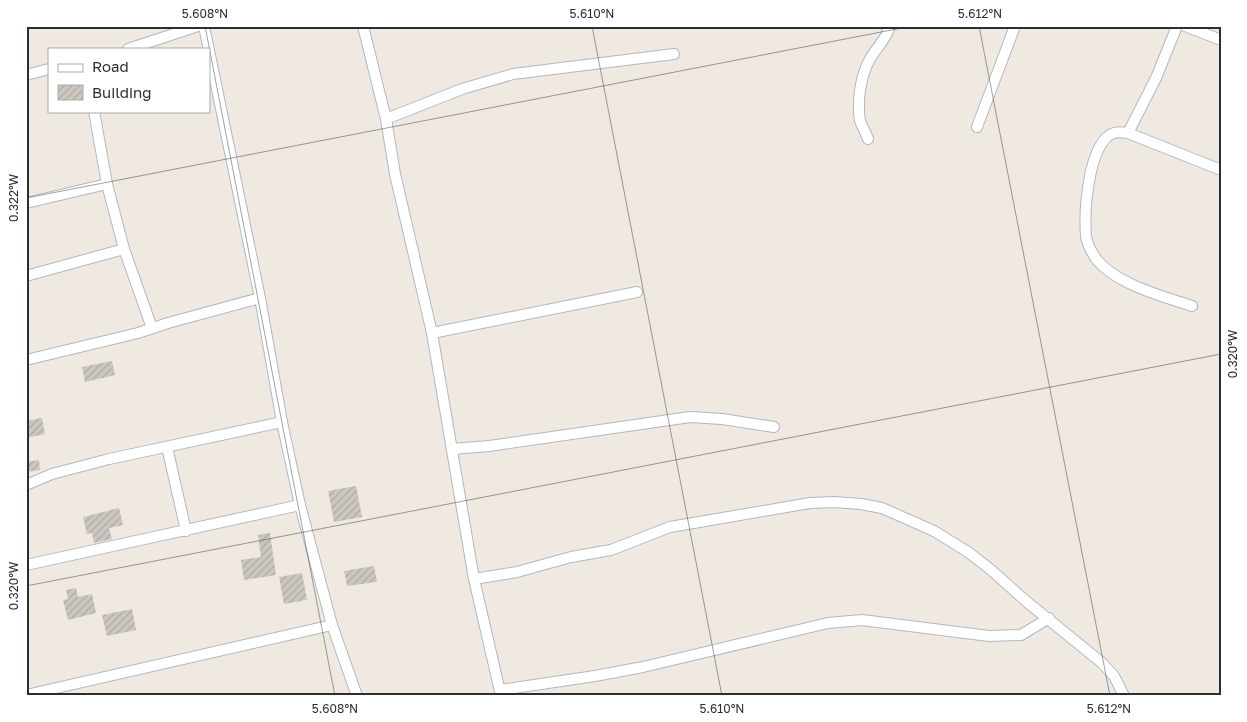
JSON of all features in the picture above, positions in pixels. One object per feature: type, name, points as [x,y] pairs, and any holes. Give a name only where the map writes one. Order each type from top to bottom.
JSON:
[{"type":"street","points":[[131,48],[198,26]]},
{"type":"street","points":[[204,26],[209,48]]},
{"type":"street","points":[[363,26],[386,119],[396,174],[432,334],[474,579],[500,693],[634,668],[828,623],[862,620],[989,636],[1021,635],[1049,618]]},
{"type":"street","points":[[868,138],[860,121],[862,80],[870,58],[887,35],[890,26]]},
{"type":"street","points":[[977,127],[1016,26]]},
{"type":"street","points":[[1128,133],[1156,78],[1177,26]]},
{"type":"street","points":[[1185,26],[1221,40]]},
{"type":"street","points":[[386,119],[462,89],[513,74],[674,54]]},
{"type":"street","points":[[210,55],[300,505],[332,625],[357,696]]},
{"type":"street","points":[[26,75],[48,69]]},
{"type":"street","points":[[94,112],[108,184],[124,249],[152,328]]},
{"type":"street","points":[[1192,306],[1144,290],[1123,280],[1098,261],[1091,251],[1086,237],[1089,180],[1095,159],[1106,138],[1120,132],[1128,133],[1221,170]]},
{"type":"street","points":[[26,203],[108,184]]},
{"type":"street","points":[[26,276],[124,249]]},
{"type":"street","points":[[432,334],[637,292]]},
{"type":"street","points":[[26,360],[138,333],[260,298]]},
{"type":"street","points":[[452,449],[489,446],[690,417],[722,419],[774,427]]},
{"type":"street","points":[[26,485],[52,474],[167,446],[282,422]]},
{"type":"street","points":[[167,446],[186,531]]},
{"type":"street","points":[[474,579],[517,572],[571,557],[611,550],[670,527],[810,503],[861,504],[882,508],[934,530],[990,569],[1101,662],[1114,676],[1124,696]]},
{"type":"street","points":[[26,565],[300,505]]},
{"type":"street","points":[[26,695],[332,625]]},
{"type":"building","points":[[112,361],[115,375],[85,382],[82,367]]},
{"type":"building","points":[[42,418],[45,434],[26,438],[26,421]]},
{"type":"building","points":[[39,460],[40,470],[26,472],[26,462]]},
{"type":"building","points":[[356,486],[362,517],[334,522],[328,491]]},
{"type":"building","points":[[119,508],[123,525],[109,528],[112,539],[94,543],[92,533],[87,534],[83,517]]},
{"type":"building","points":[[270,533],[276,575],[244,580],[241,560],[261,557],[258,535]]},
{"type":"building","points":[[374,566],[377,582],[347,586],[344,571]]},
{"type":"building","points":[[302,573],[307,600],[284,604],[279,577]]},
{"type":"building","points":[[76,588],[78,597],[92,594],[96,613],[68,620],[63,600],[68,599],[66,590]]},
{"type":"building","points":[[132,609],[136,630],[107,636],[102,615]]}]
